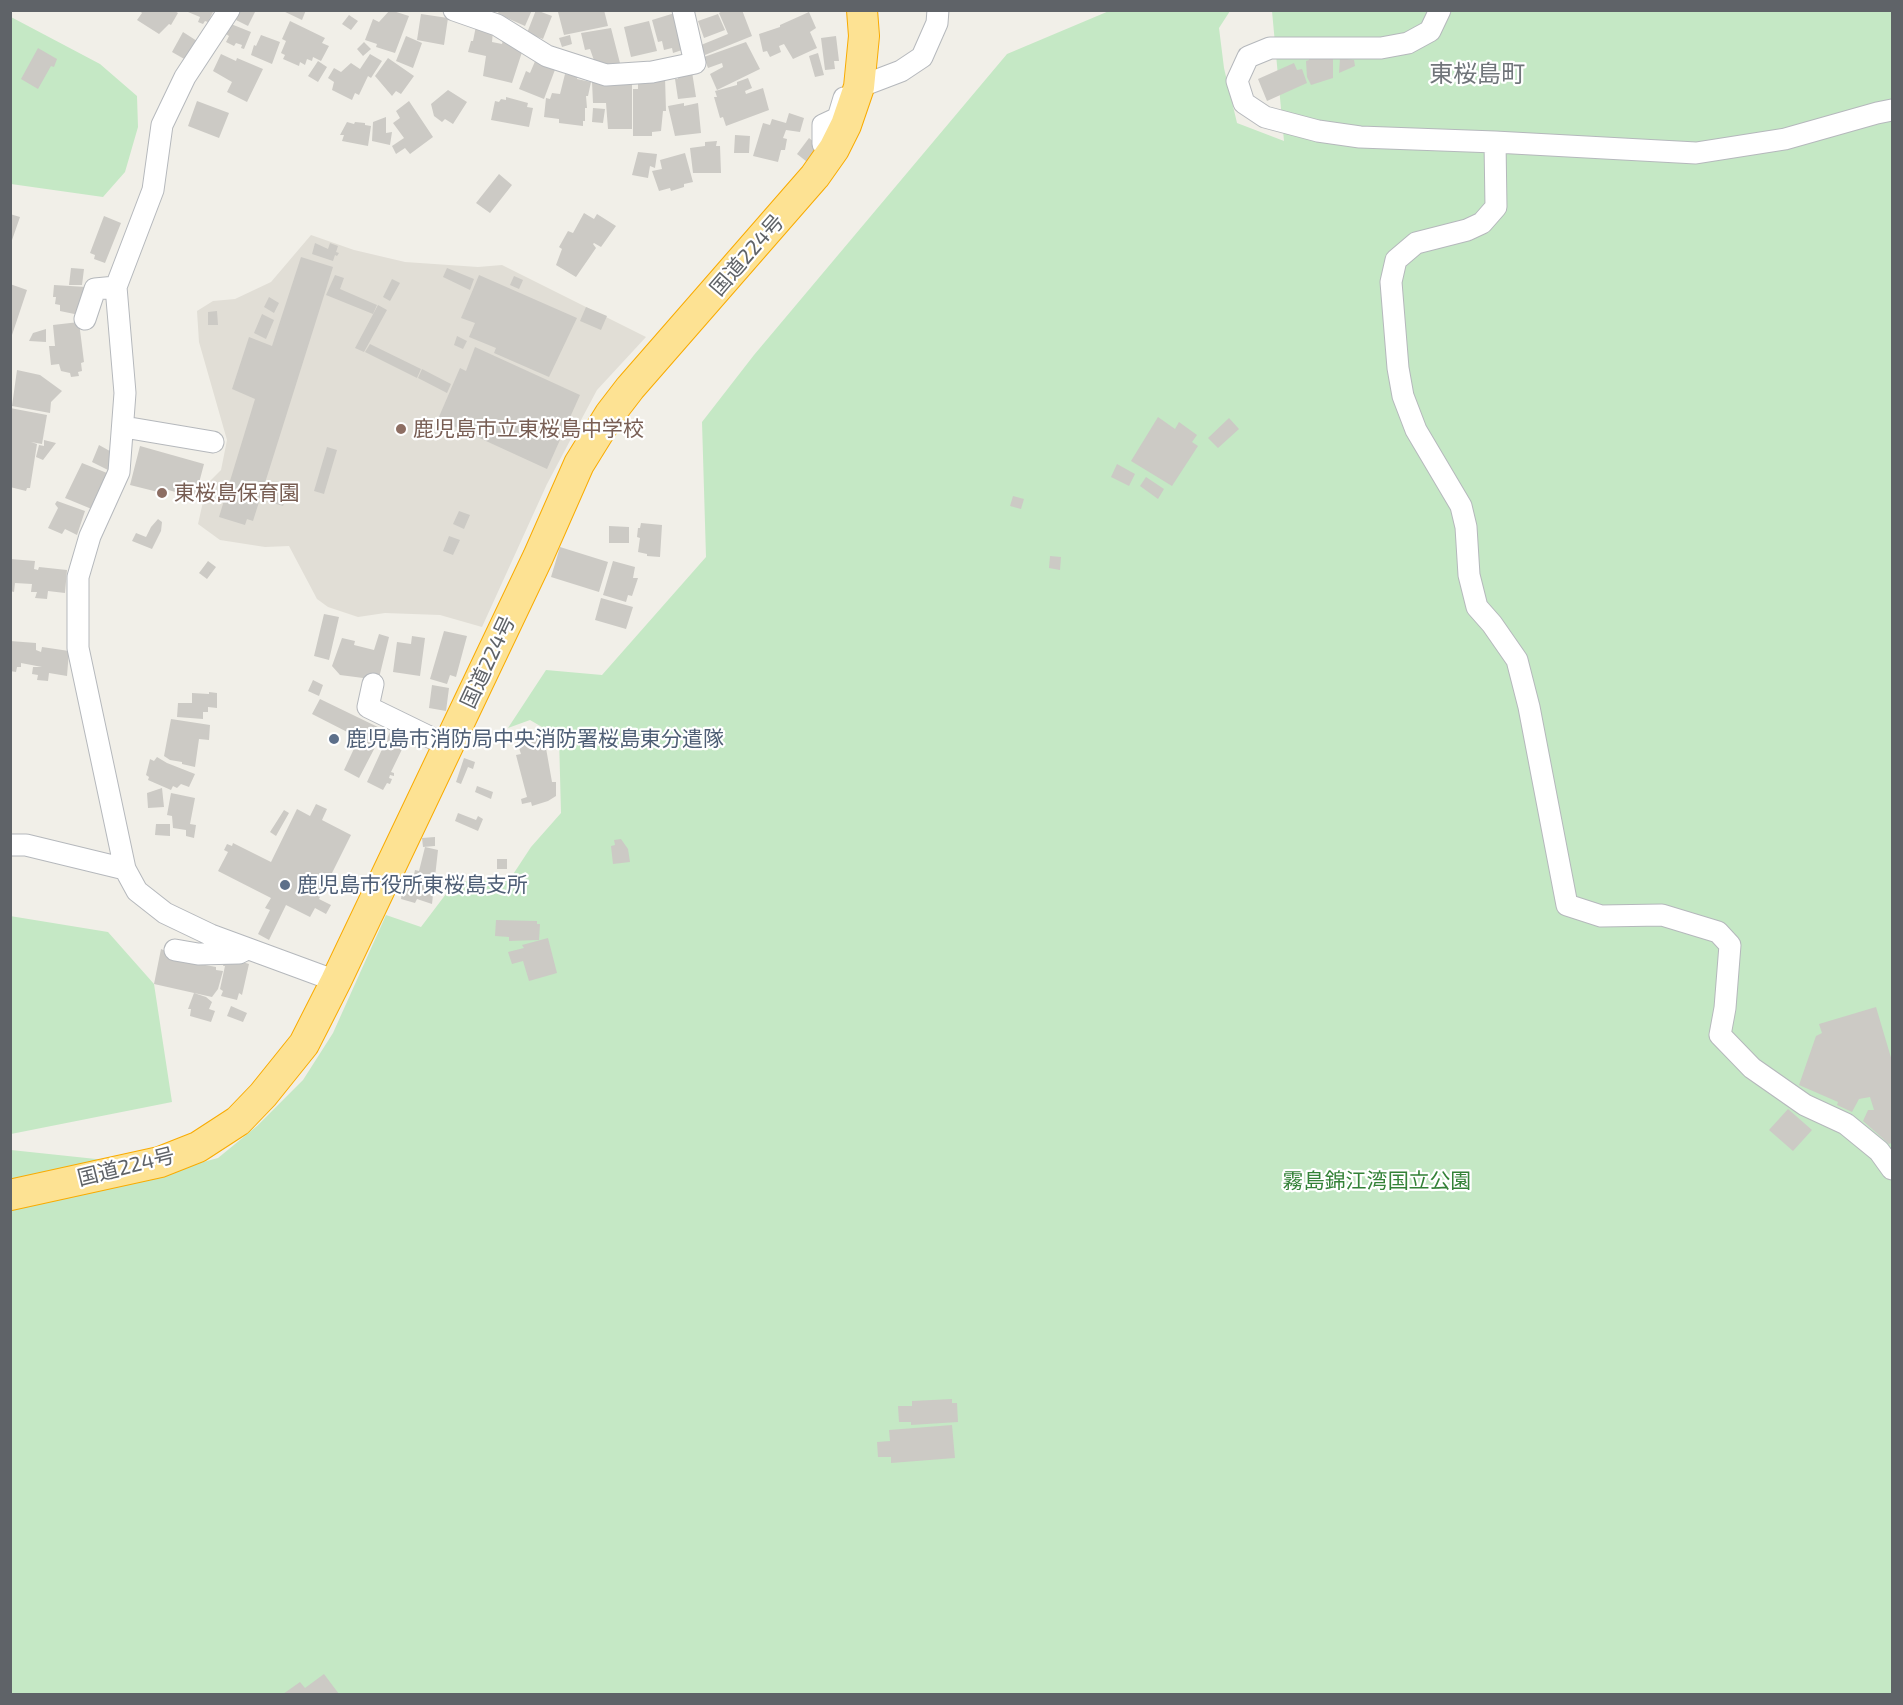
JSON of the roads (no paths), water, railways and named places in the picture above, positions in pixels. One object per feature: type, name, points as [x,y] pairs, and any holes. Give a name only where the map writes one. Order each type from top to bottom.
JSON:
[{"type":"highway","name":"国道224号","points":[[10,1195],[160,1162],[198,1147],[238,1120],[263,1095],[304,1044],[448,746],[579,464],[610,414],[672,339],[815,176],[834,149],[846,125],[860,75],[864,36],[862,10]]},
{"type":"street","points":[[229,10],[185,76],[162,125],[153,190],[116,287],[125,393],[124,427],[119,472],[90,536],[78,577],[78,648],[124,869],[137,891],[165,913],[211,935],[336,981]]},
{"type":"street","points":[[454,10],[498,25],[547,56],[606,75],[652,72],[695,63],[683,10]]},
{"type":"street","points":[[817,135],[838,118],[843,103],[846,77],[901,71],[922,57],[937,23],[938,10]]},
{"type":"street","points":[[1440,10],[1430,31],[1408,43],[1381,48],[1270,48],[1248,57],[1237,81],[1244,103],[1265,117],[1318,131],[1360,137],[1696,153],[1785,139],[1893,110]]},
{"type":"street","points":[[1496,142],[1496,207],[1482,223],[1467,230],[1416,243],[1396,260],[1391,282],[1398,368],[1403,396],[1416,430],[1461,506],[1466,527],[1469,574],[1476,607],[1492,624],[1517,660],[1529,707],[1567,905],[1601,916],[1662,915],[1718,932],[1731,945],[1720,1035],[1752,1068],[1805,1105],[1846,1124],[1879,1151],[1893,1169]]},
{"type":"street","points":[[85,319],[95,289],[116,287]]},
{"type":"street","points":[[124,427],[213,442]]},
{"type":"street","points":[[373,684],[368,707],[448,746]]},
{"type":"street","points":[[10,845],[26,845],[124,869]]},
{"type":"street","points":[[175,950],[198,954],[219,954],[239,953],[247,949]]},
{"type":"place","name":"鹿児島市立東桜島中学校","points":[[401,429]]},
{"type":"place","name":"東桜島保育園","points":[[162,493]]},
{"type":"place","name":"鹿児島市消防局中央消防署桜島東分遣隊","points":[[334,739]]},
{"type":"place","name":"鹿児島市役所東桜島支所","points":[[285,885]]},
{"type":"district","name":"東桜島町","points":[[1477,74]]},
{"type":"park label","name":"霧島錦江湾国立公園","points":[[1377,1181]]}]
